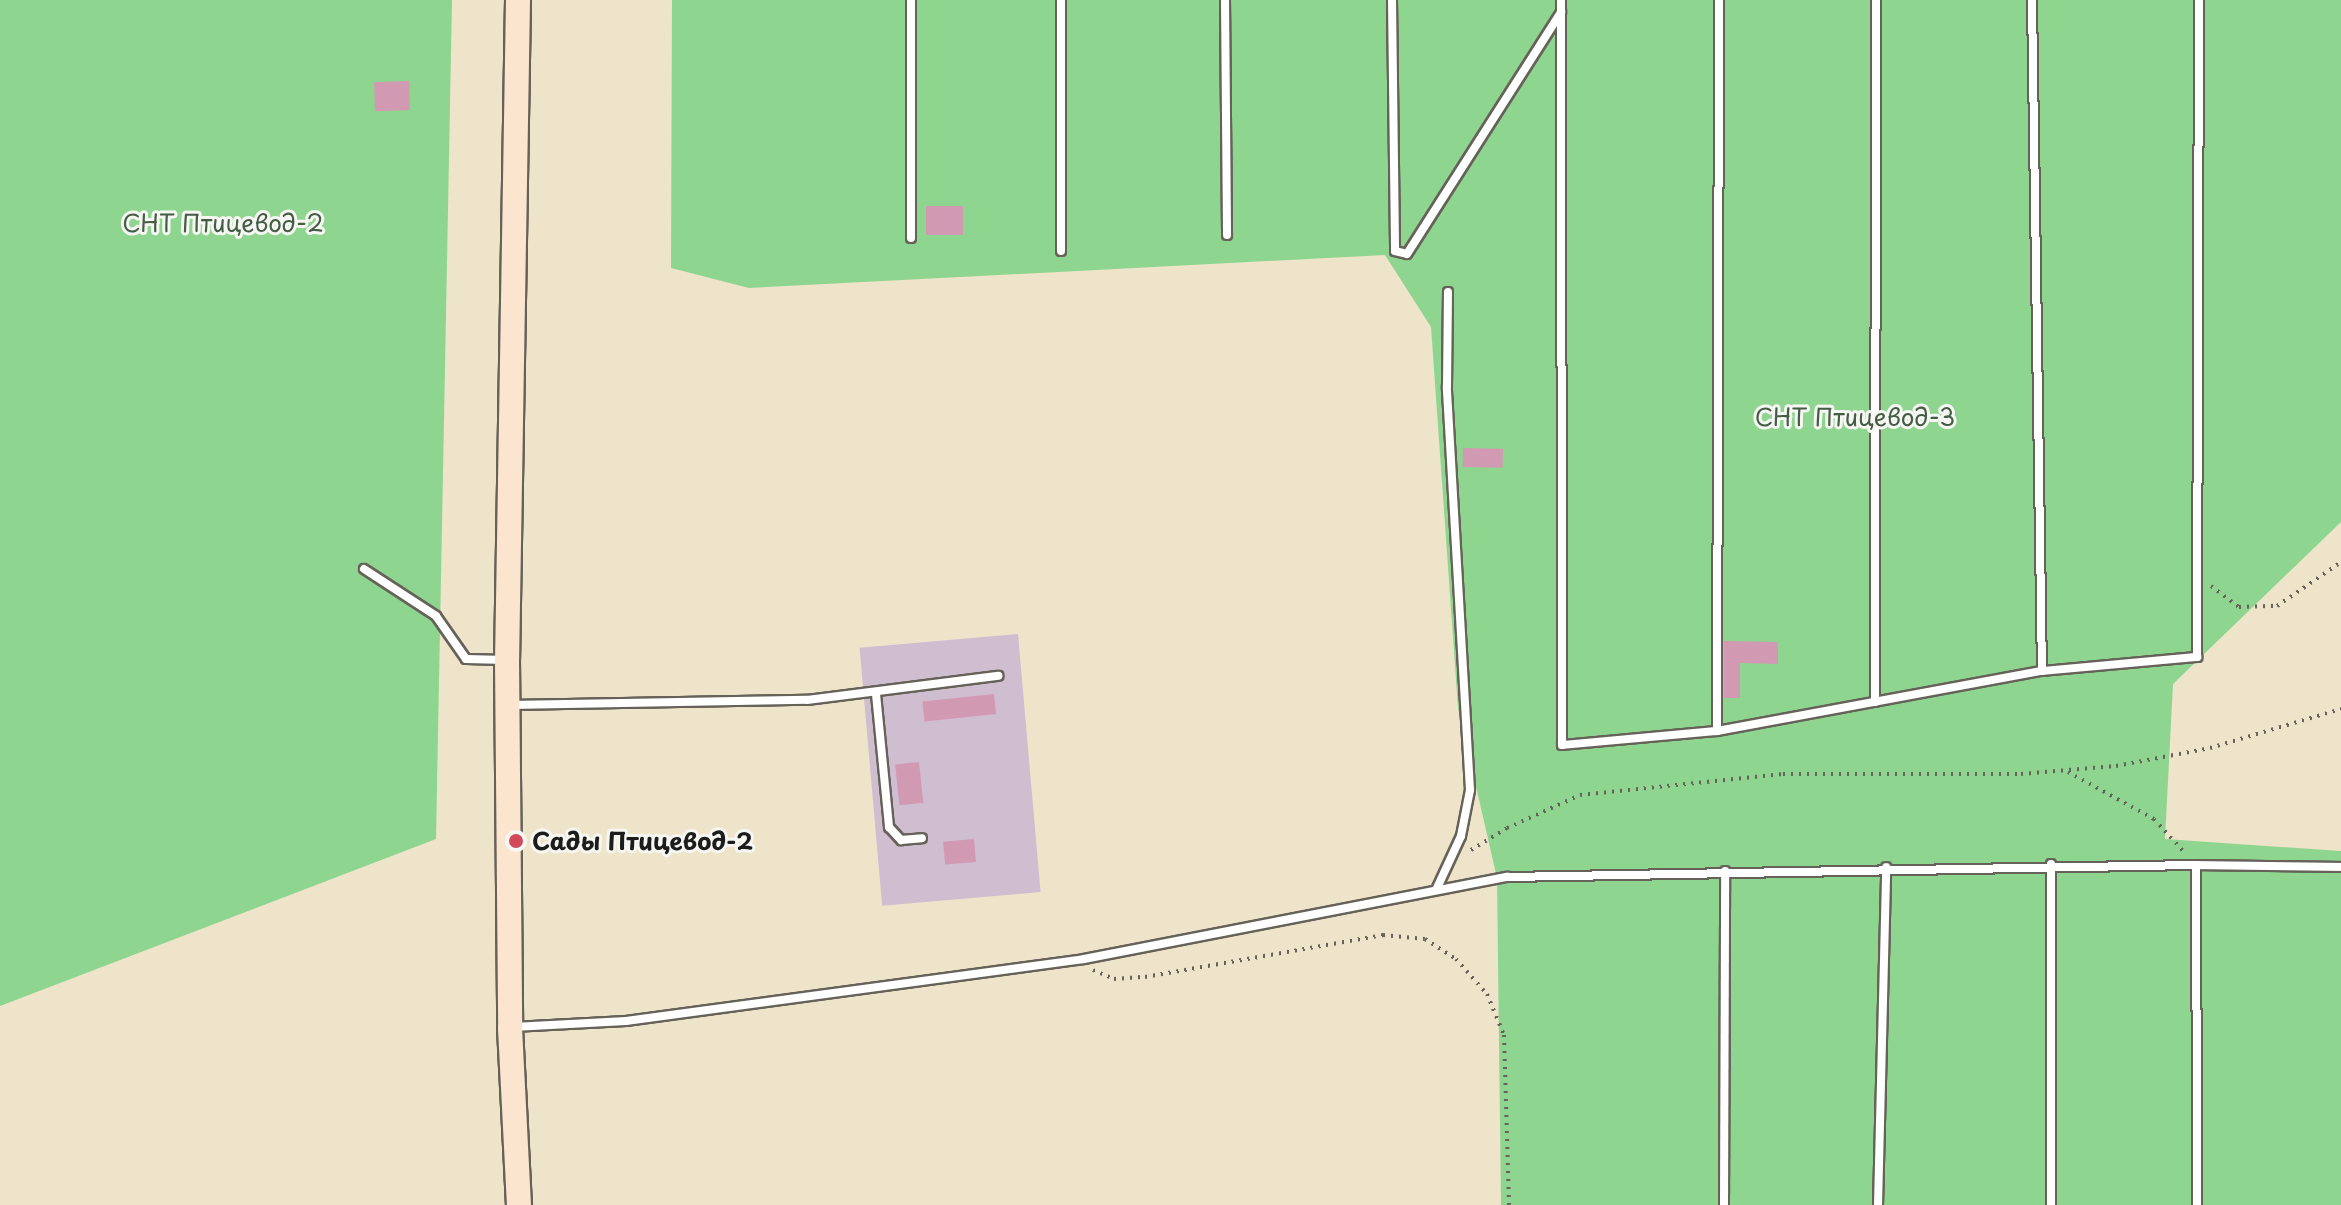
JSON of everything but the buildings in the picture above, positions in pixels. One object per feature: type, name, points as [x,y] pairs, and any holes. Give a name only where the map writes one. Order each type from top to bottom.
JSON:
[{"type":"main road","points":[[518,0],[507,774],[510,1028],[519,1205]]},
{"type":"lane","points":[[911,0],[911,238]]},
{"type":"lane","points":[[1061,0],[1061,251]]},
{"type":"lane","points":[[1225,0],[1227,235]]},
{"type":"lane","points":[[1392,0],[1395,251],[1407,254],[1561,12]]},
{"type":"lane","points":[[1561,0],[1562,745],[1717,731],[2042,671],[2197,657],[2199,0]]},
{"type":"lane","points":[[1717,731],[1719,0]]},
{"type":"lane","points":[[1875,702],[1876,0]]},
{"type":"lane","points":[[2032,0],[2042,671]]},
{"type":"lane","points":[[1437,888],[1461,836],[1471,751],[1447,387],[1448,292]]},
{"type":"lane","points":[[364,569],[436,616],[466,659],[507,660]]},
{"type":"lane","points":[[508,705],[807,700],[876,694],[998,676]]},
{"type":"lane","points":[[876,694],[889,827],[901,840],[922,838]]},
{"type":"lane","points":[[2051,864],[2051,1205]]},
{"type":"lane","points":[[510,1028],[641,1019],[1084,959],[1437,888],[1507,877],[2051,864],[2341,867]]},
{"type":"lane","points":[[2196,865],[2197,1205]]},
{"type":"lane","points":[[1878,1205],[1886,867]]},
{"type":"lane","points":[[1724,1205],[1725,871]]},
{"type":"path","points":[[2197,574],[2239,607],[2277,606],[2341,562]]},
{"type":"path","points":[[1463,859],[1507,828],[1580,795],[1783,774],[2066,770],[2210,748],[2341,709]]},
{"type":"path","points":[[2066,770],[2154,819],[2196,865]]},
{"type":"path","points":[[1084,959],[1096,974],[1114,979],[1145,977],[1383,935],[1425,939],[1456,959],[1487,994],[1504,1035],[1509,1205]]},
{"type":"shaded area","points":[[1018,634],[1041,892],[882,906],[860,648]]},
{"type":"green space","name":"СНТ Птицевод-2","points":[[0,0],[452,0],[436,839],[0,1006]]},
{"type":"green space","name":"СНТ Птицевод-3","points":[[672,0],[2341,0],[2341,522],[2173,684],[2165,839],[2341,851],[2341,1205],[1501,1205],[1497,878],[1458,708],[1431,327],[1385,255],[749,288],[671,268]]},
{"type":"place","name":"Сады Птицевод-2","points":[[516,841]]}]
